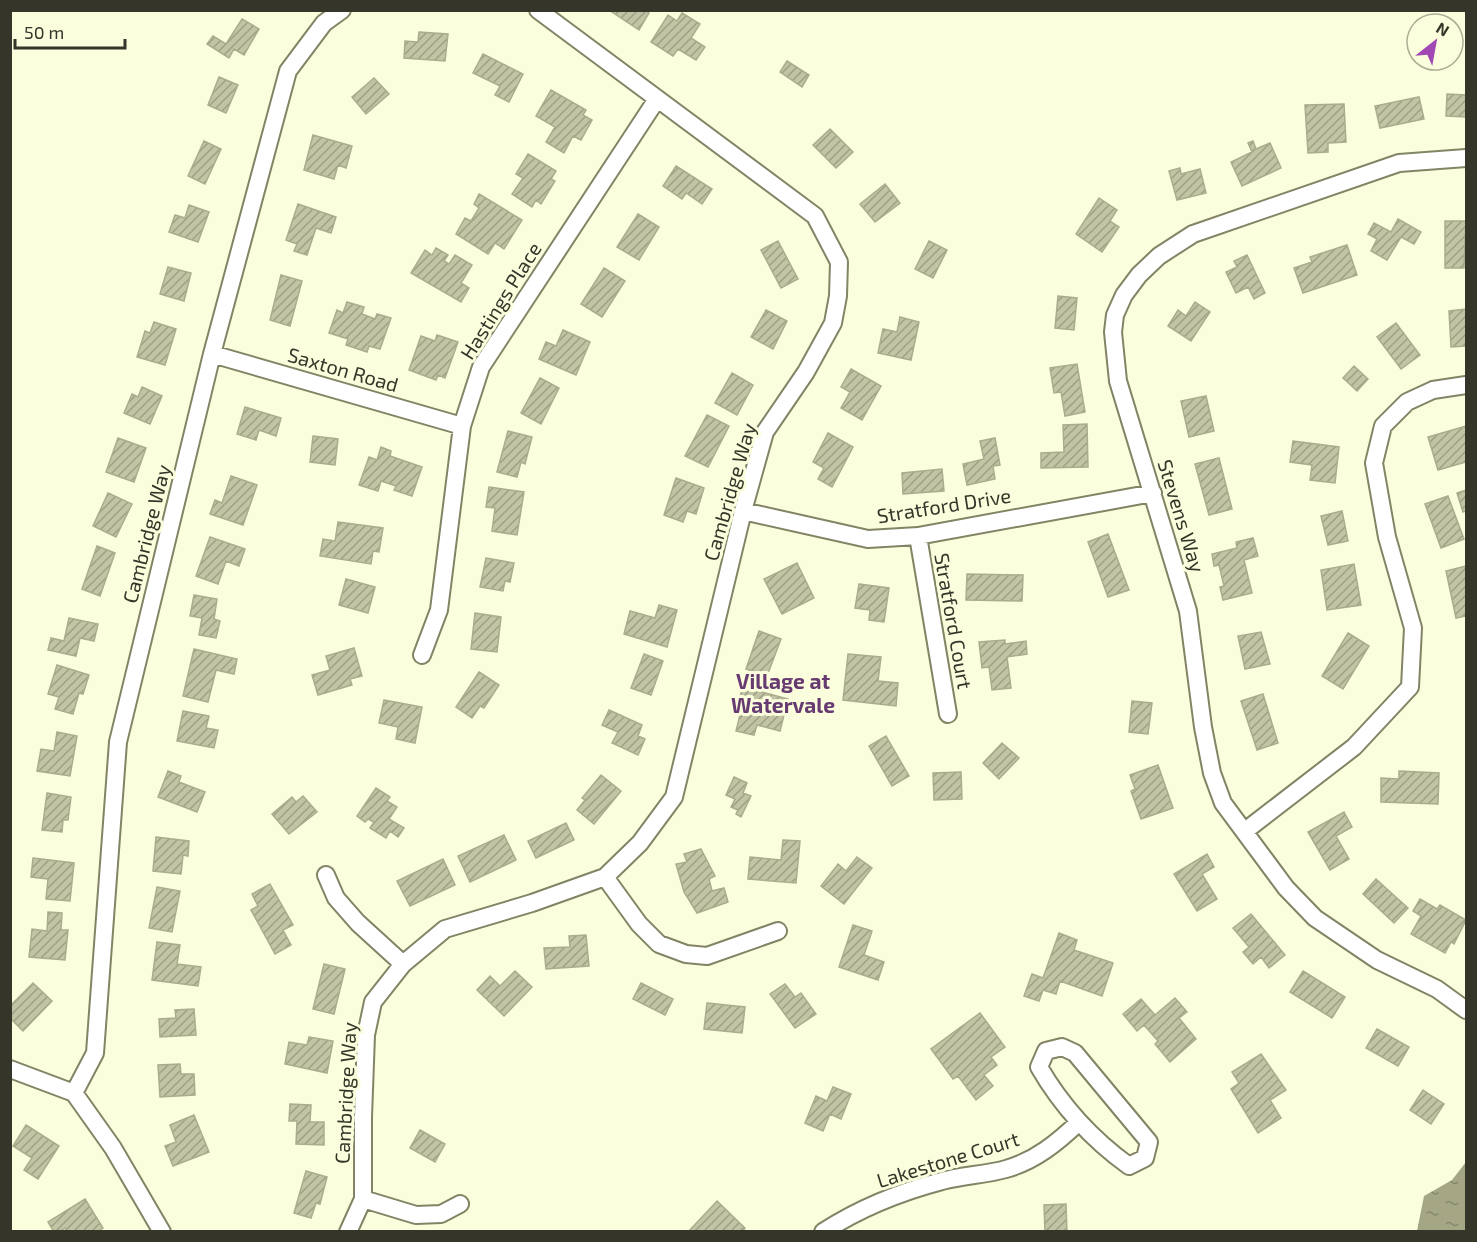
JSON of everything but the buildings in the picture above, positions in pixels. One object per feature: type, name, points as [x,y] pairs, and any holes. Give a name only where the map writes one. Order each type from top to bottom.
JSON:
[{"type":"street","name":"Cambridge Way","points":[[74,1093],[94,1053],[118,742],[212,354],[288,71],[324,23],[342,10]]},
{"type":"street","name":"Cambridge Way","points":[[348,1232],[363,1199],[366,1035],[373,1002],[403,964],[445,929],[532,903],[605,877],[640,843],[674,797],[743,511],[765,432],[806,372],[833,323],[838,296],[839,262],[815,216],[538,10]]},
{"type":"street","name":"Hastings Place","points":[[422,655],[439,610],[462,426],[481,367],[657,99]]},
{"type":"street","name":"Stevens Way","points":[[1467,158],[1399,163],[1193,234],[1159,256],[1139,275],[1124,294],[1115,315],[1113,332],[1118,381],[1188,611],[1203,727],[1212,773],[1223,803],[1286,888],[1315,918],[1377,960],[1437,989],[1467,1010]]},
{"type":"street","name":"Saxton Road","points":[[212,354],[462,426]]},
{"type":"street","points":[[1245,831],[1354,747],[1410,687],[1413,628],[1387,537],[1374,463],[1383,426],[1407,402],[1433,390],[1467,385]]},
{"type":"street","name":"Stratford Drive","points":[[743,511],[867,539],[918,536],[1153,493]]},
{"type":"street","name":"Stratford Court","points":[[918,536],[948,714]]},
{"type":"street","points":[[326,875],[336,898],[358,923],[403,964]]},
{"type":"street","points":[[605,877],[639,924],[659,944],[686,954],[707,956],[778,931]]},
{"type":"street","points":[[1062,1047],[1075,1053],[1149,1142],[1145,1158],[1129,1166],[1079,1122],[1045,1078],[1039,1066],[1046,1051],[1062,1047]]},
{"type":"street","points":[[10,1070],[74,1093],[113,1148],[162,1232]]},
{"type":"street","name":"Lakestone Court","points":[[823,1232],[846,1217],[898,1194],[945,1180],[1008,1168],[1051,1148],[1079,1122]]},
{"type":"street","points":[[363,1199],[416,1215],[441,1214],[460,1204]]},
{"type":"water","points":[[1466,1162],[1466,1231],[1417,1231],[1424,1196],[1452,1180]]},
{"type":"district","name":"Village at Watervale","points":[[783,694]]}]
